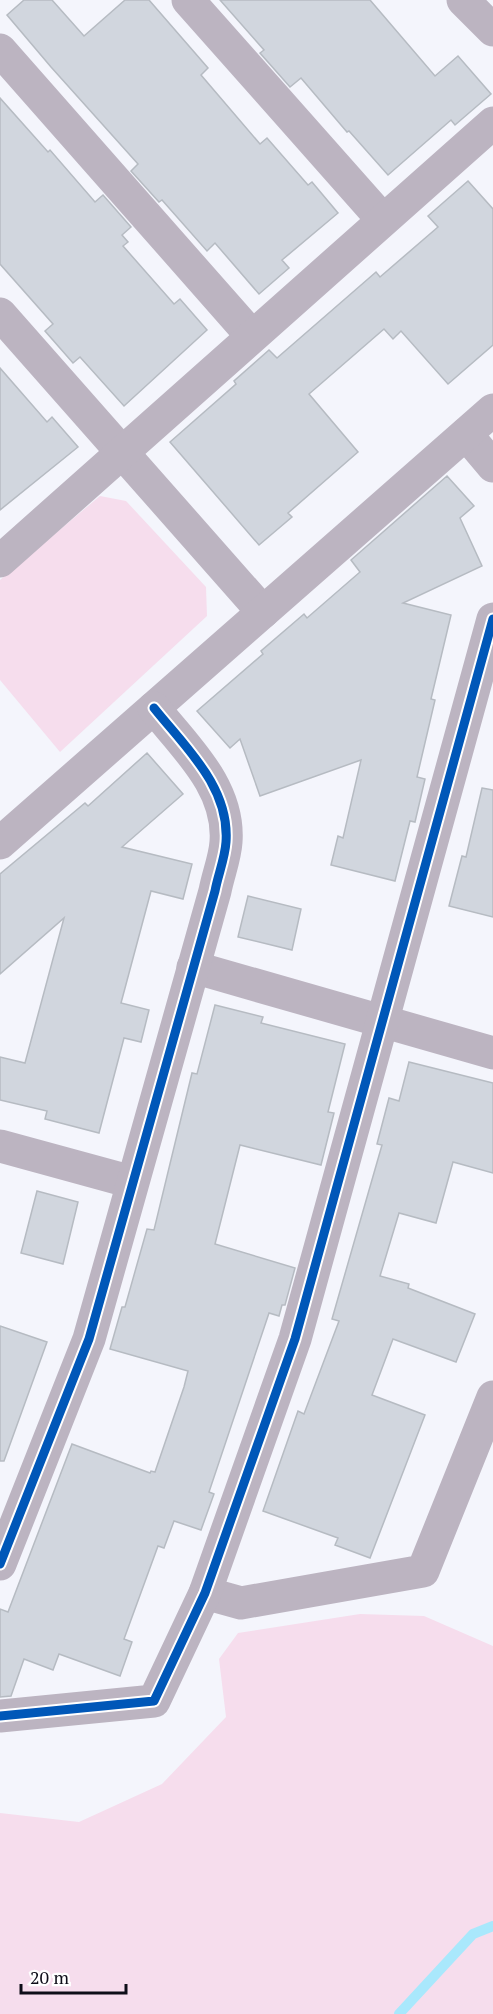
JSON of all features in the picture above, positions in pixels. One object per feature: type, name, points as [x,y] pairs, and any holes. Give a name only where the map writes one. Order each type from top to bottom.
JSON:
[{"type":"street","points":[[188,0],[383,220]]},
{"type":"street","points":[[463,0],[493,30]]},
{"type":"street","points":[[0,50],[252,336]]},
{"type":"street","points":[[0,561],[493,123]]},
{"type":"street","points":[[0,314],[263,612]]},
{"type":"street","points":[[0,843],[493,410]]},
{"type":"street","points":[[466,434],[493,466]]},
{"type":"street","points":[[0,1716],[154,1701],[205,1593],[295,1339],[493,619]]},
{"type":"street","points":[[0,1564],[89,1339],[215,891],[226,842],[224,811],[213,782],[154,708]]},
{"type":"street","points":[[193,967],[493,1053]]},
{"type":"street","points":[[0,1146],[132,1182]]},
{"type":"street","points":[[205,1593],[241,1603],[423,1571],[493,1397]]},
{"type":"shaded area","points":[[100,496],[126,501],[206,587],[207,616],[60,752],[0,680],[0,580]]},
{"type":"shaded area","points":[[360,1614],[424,1616],[493,1646],[493,2014],[0,2014],[0,1813],[79,1822],[162,1784],[226,1717],[219,1659],[238,1633]]},
{"type":"building","points":[[24,0],[52,0],[84,36],[125,0],[149,0],[208,68],[201,75],[260,144],[267,138],[308,185],[312,182],[338,213],[282,260],[289,268],[259,294],[215,243],[207,251],[162,200],[159,202],[131,171],[138,164],[7,15]]},
{"type":"building","points":[[220,0],[370,0],[435,76],[458,56],[491,94],[455,125],[451,120],[388,175],[349,131],[347,132],[301,78],[290,87],[260,53],[264,50]]},
{"type":"building","points":[[0,98],[48,152],[50,150],[95,202],[103,195],[131,227],[122,235],[128,242],[123,246],[174,304],[180,299],[207,330],[124,406],[80,357],[73,363],[45,331],[53,324],[0,264]]},
{"type":"building","points":[[468,181],[493,209],[493,345],[448,384],[401,331],[393,339],[384,329],[309,394],[358,452],[288,513],[292,517],[259,545],[170,442],[236,384],[234,381],[269,350],[277,358],[376,272],[380,277],[438,227],[428,216]]},
{"type":"building","points":[[0,368],[47,422],[52,417],[78,447],[0,510]]},
{"type":"building","points":[[447,476],[474,506],[460,518],[482,566],[403,603],[451,615],[431,699],[435,700],[417,777],[425,779],[415,822],[410,821],[395,881],[331,865],[338,836],[343,838],[361,760],[260,796],[240,739],[230,748],[197,711],[263,654],[261,651],[304,614],[307,618],[360,572],[351,560]]},
{"type":"building","points":[[147,753],[183,794],[122,847],[192,864],[183,899],[151,891],[121,1003],[149,1010],[141,1042],[124,1038],[99,1133],[45,1119],[47,1111],[0,1100],[0,1057],[25,1063],[64,918],[0,974],[0,874],[85,803],[88,806]]},
{"type":"building","points":[[482,788],[493,790],[493,917],[449,906],[462,856],[466,857]]},
{"type":"building","points":[[248,896],[301,909],[292,950],[238,937]]},
{"type":"building","points":[[215,1005],[263,1017],[261,1023],[345,1044],[328,1112],[334,1113],[321,1165],[240,1145],[215,1244],[295,1268],[285,1305],[282,1305],[279,1316],[269,1313],[209,1492],[214,1494],[201,1530],[174,1521],[164,1548],[158,1546],[124,1639],[132,1642],[120,1676],[59,1654],[53,1670],[24,1659],[11,1696],[0,1697],[0,1609],[8,1612],[72,1444],[150,1473],[155,1472],[184,1387],[188,1371],[110,1349],[122,1307],[125,1307],[147,1229],[154,1230],[192,1073],[197,1074]]},
{"type":"building","points":[[409,1062],[493,1083],[493,1173],[453,1162],[436,1223],[399,1213],[380,1276],[409,1284],[408,1288],[475,1314],[456,1362],[393,1339],[372,1395],[425,1415],[370,1558],[335,1545],[338,1538],[263,1511],[298,1411],[304,1414],[339,1321],[332,1319],[382,1145],[377,1144],[389,1098],[399,1101]]},
{"type":"building","points":[[37,1191],[78,1202],[63,1264],[21,1253]]},
{"type":"building","points":[[0,1326],[47,1342],[4,1461],[0,1461]]},
{"type":"waterway","points":[[399,2014],[473,1934],[493,1926]]},
{"type":"cycle path","points":[[0,1716],[154,1701],[205,1593],[295,1339],[493,619]]},
{"type":"cycle path","points":[[0,1564],[89,1339],[224,854],[225,822],[221,803],[213,786],[191,753],[154,708]]}]
